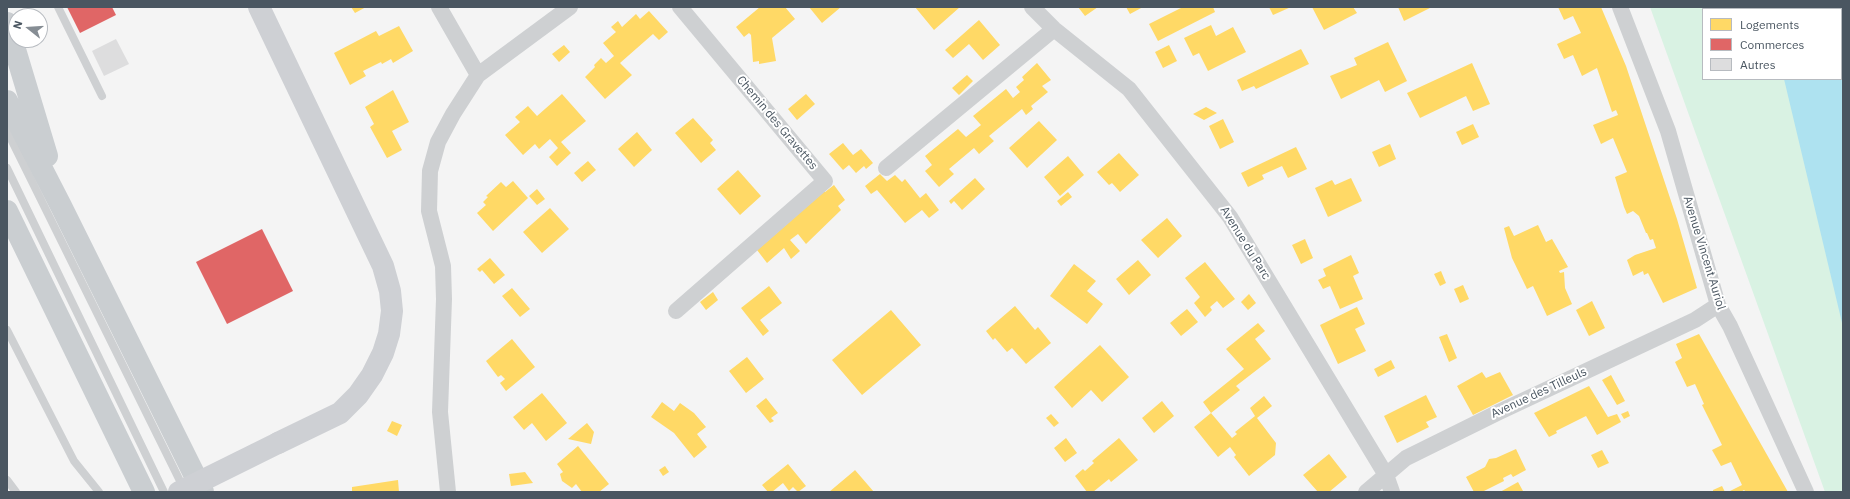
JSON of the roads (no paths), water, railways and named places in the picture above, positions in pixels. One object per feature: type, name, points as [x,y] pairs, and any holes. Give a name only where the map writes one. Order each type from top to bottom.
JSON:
[{"type":"main road","points":[[7,23],[62,206]]},
{"type":"main road","points":[[7,100],[62,206],[203,492]]},
{"type":"main road","points":[[7,211],[144,492]]},
{"type":"street","points":[[179,492],[340,413],[358,395],[372,375],[383,353],[389,334],[392,311],[390,290],[383,266],[259,7]]},
{"type":"street","points":[[439,7],[478,75]]},
{"type":"street","points":[[448,492],[440,412],[444,299],[443,266],[432,228],[428,195],[430,171],[438,142],[452,114],[478,75],[570,7]]},
{"type":"street","name":"Chemin des Gravettes","points":[[676,311],[825,181],[680,7]]},
{"type":"street","name":"Avenue du Parc","points":[[1032,7],[1054,29],[1129,89],[1230,217],[1386,475],[1392,492]]},
{"type":"street","name":"Avenue Vincent Auriol","points":[[1620,7],[1668,131],[1718,305],[1730,326],[1806,492]]},
{"type":"street","points":[[886,168],[1054,29]]},
{"type":"street","name":"Avenue des Tilleuls","points":[[1366,492],[1406,458],[1499,412],[1695,320],[1718,305]]},
{"type":"lane","points":[[58,7],[102,96]]},
{"type":"lane","points":[[7,131],[186,492]]},
{"type":"lane","points":[[7,168],[164,492]]},
{"type":"lane","points":[[7,330],[74,462],[99,492]]},
{"type":"lane","points":[[7,480],[16,492]]},
{"type":"water","points":[[1843,7],[1843,327],[1784,80],[1842,80],[1842,8],[1771,8]]}]
